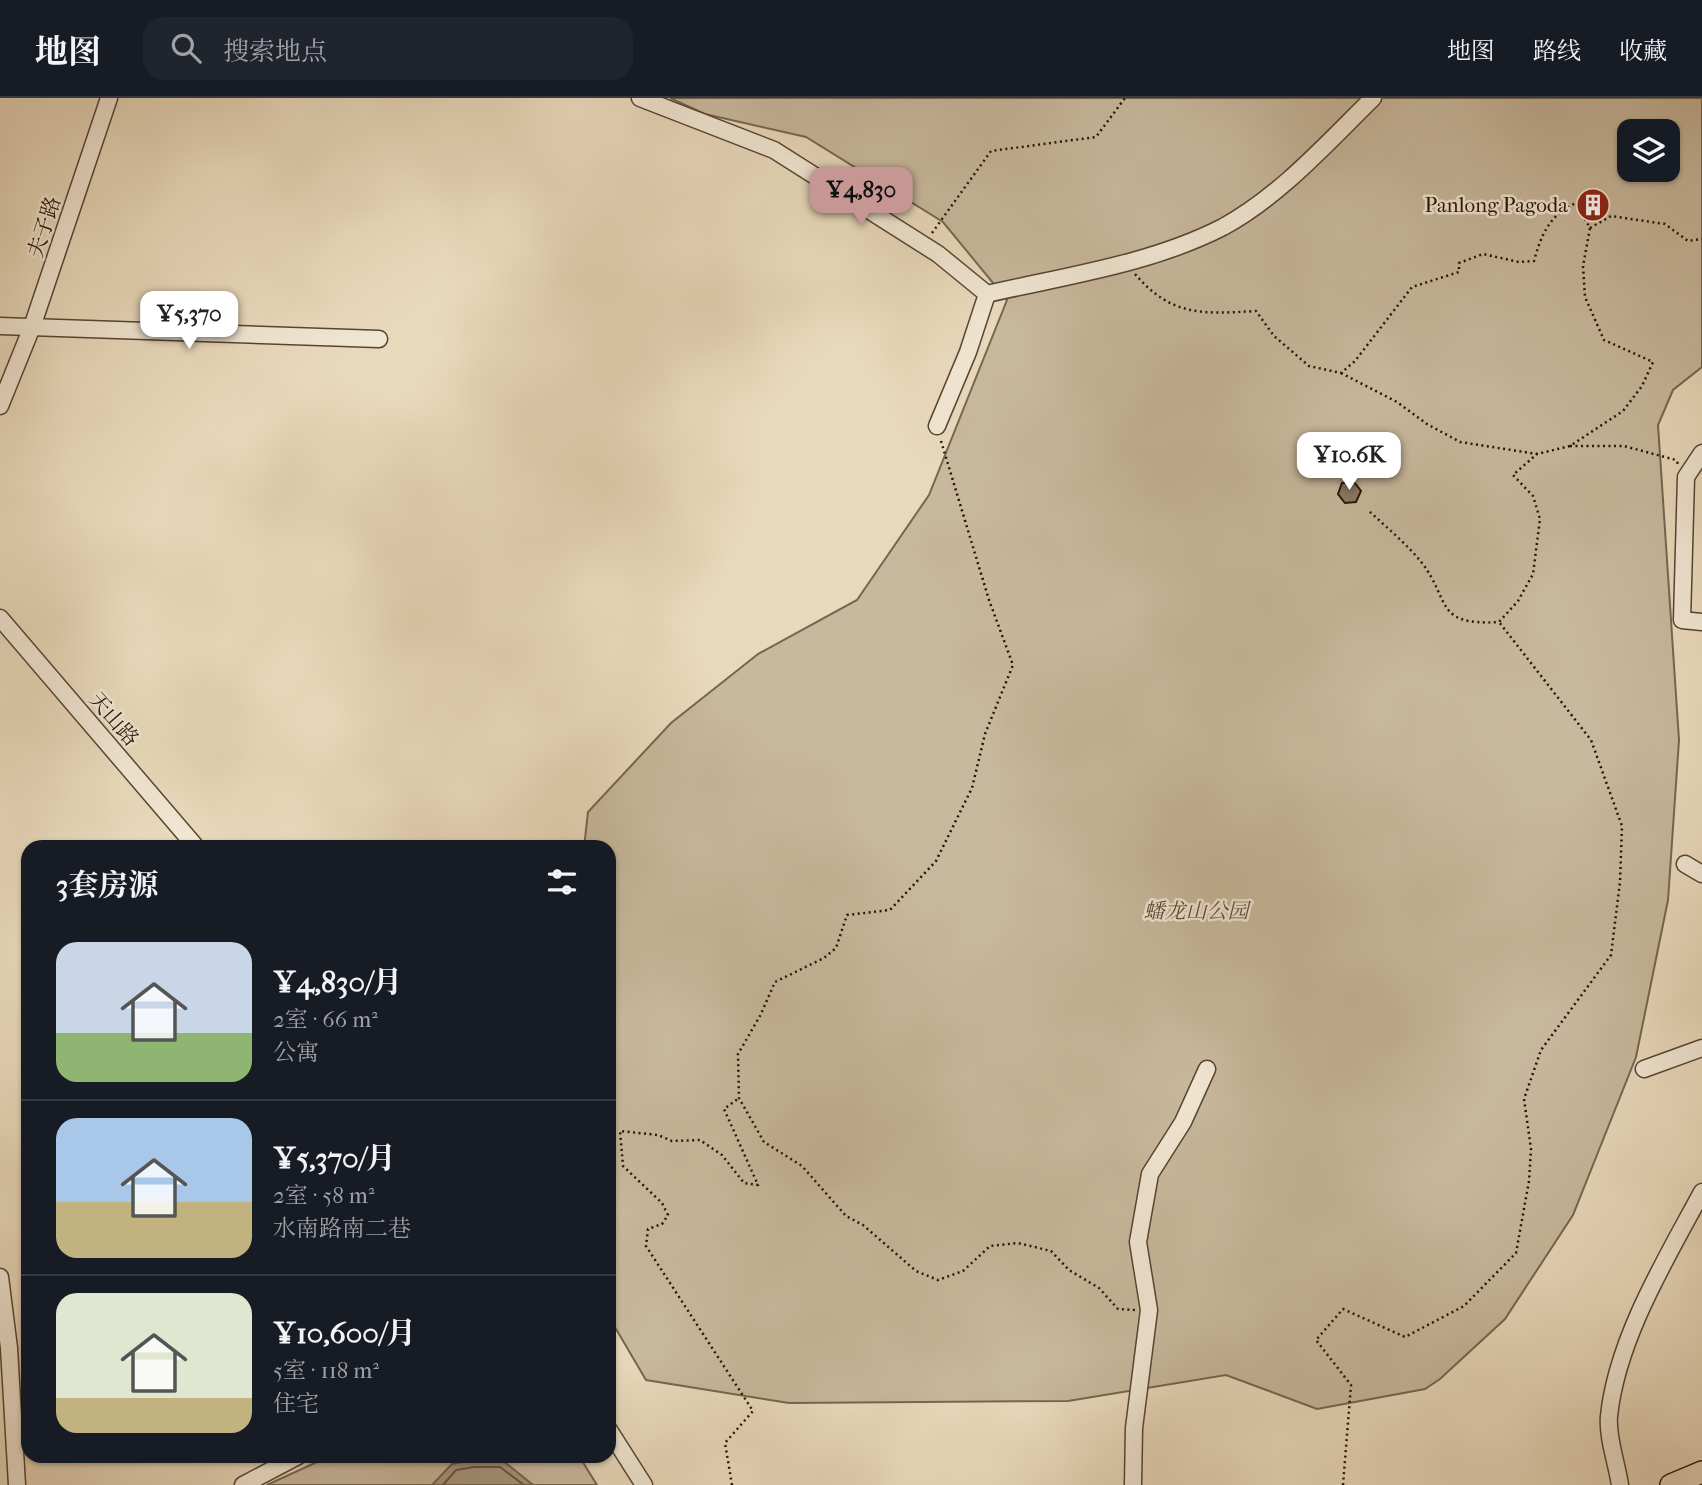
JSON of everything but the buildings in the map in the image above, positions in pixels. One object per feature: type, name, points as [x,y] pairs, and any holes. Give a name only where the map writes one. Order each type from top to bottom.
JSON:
[{"type":"main road","points":[[1671,1485],[1702,1472]]},
{"type":"street","name":"夫子路","points":[[0,406],[32,327],[109,98]]},
{"type":"street","points":[[639,98],[774,150],[924,245],[987,294]]},
{"type":"street","points":[[987,294],[1171,250],[1224,226],[1260,202],[1317,153],[1373,98]]},
{"type":"street","points":[[937,426],[968,352],[987,294]]},
{"type":"street","points":[[0,327],[379,339]]},
{"type":"street","points":[[1702,453],[1686,477],[1682,620],[1702,622]]},
{"type":"street","name":"天山路","points":[[0,618],[190,840]]},
{"type":"street","points":[[1685,864],[1702,874]]},
{"type":"street","points":[[1644,1069],[1702,1048]]},
{"type":"street","points":[[1132,1485],[1134,1428],[1149,1310],[1138,1241],[1150,1174],[1183,1122],[1207,1069]]},
{"type":"street","points":[[1620,1485],[1609,1419],[1616,1376],[1653,1283],[1702,1192]]},
{"type":"street","points":[[0,1277],[9,1348],[16,1485]]},
{"type":"street","points":[[616,1441],[643,1485]]},
{"type":"street","points":[[243,1485],[285,1463]]},
{"type":"path","points":[[924,245],[990,151],[1096,137],[1125,98]]},
{"type":"path","points":[[1341,373],[1355,360],[1412,287],[1459,272],[1459,263],[1483,254],[1519,262],[1534,261],[1542,231],[1564,208],[1576,203],[1590,228],[1583,266],[1585,297],[1604,340],[1653,362],[1642,386],[1623,411],[1570,446]]},
{"type":"path","points":[[1590,228],[1611,216],[1665,224],[1688,241],[1702,239]]},
{"type":"path","points":[[1123,261],[1153,295],[1187,311],[1256,311],[1274,336],[1309,366],[1341,373],[1397,402],[1427,424],[1460,442],[1537,454],[1570,446],[1624,446],[1676,460],[1686,477]]},
{"type":"path","points":[[937,426],[989,600],[1013,665],[985,734],[972,788],[936,861],[890,909],[847,915],[836,948],[824,958],[775,982],[738,1054],[738,1098],[764,1142],[802,1166],[846,1216],[863,1225],[916,1271],[938,1280],[963,1271],[990,1246],[1018,1243],[1051,1251],[1069,1270],[1099,1288],[1118,1309],[1149,1310]]},
{"type":"path","points":[[1368,510],[1423,564],[1443,606],[1469,624],[1499,622],[1518,601],[1533,574],[1540,519],[1533,496],[1513,475],[1537,454]]},
{"type":"path","points":[[1343,1485],[1351,1385],[1316,1340],[1343,1309],[1405,1337],[1464,1306],[1516,1253],[1530,1181],[1531,1149],[1524,1099],[1541,1050],[1611,955],[1620,882],[1622,826],[1591,740],[1499,622]]},
{"type":"path","points":[[732,1485],[725,1443],[753,1411],[646,1246],[648,1229],[662,1224],[668,1215],[662,1203],[623,1166],[620,1131],[657,1135],[672,1141],[700,1140],[722,1155],[744,1183],[758,1185],[724,1109],[738,1098]]},
{"type":"green space","name":"蟠龙山公园","points":[[670,98],[1702,98],[1702,367],[1673,390],[1658,425],[1679,740],[1668,900],[1636,1057],[1573,1215],[1505,1319],[1440,1379],[1425,1389],[1317,1409],[1226,1375],[1068,1401],[789,1403],[646,1380],[616,1329],[616,840],[585,840],[588,812],[671,723],[758,654],[857,600],[929,495],[1007,300],[943,222],[806,137],[705,114]]},
{"type":"green space","points":[[315,1463],[583,1463],[597,1485],[267,1485]]},
{"type":"water","points":[[506,1463],[533,1485],[432,1485],[452,1464]]},
{"type":"place","name":"Panlong Pagoda","points":[[1593,205]]}]
